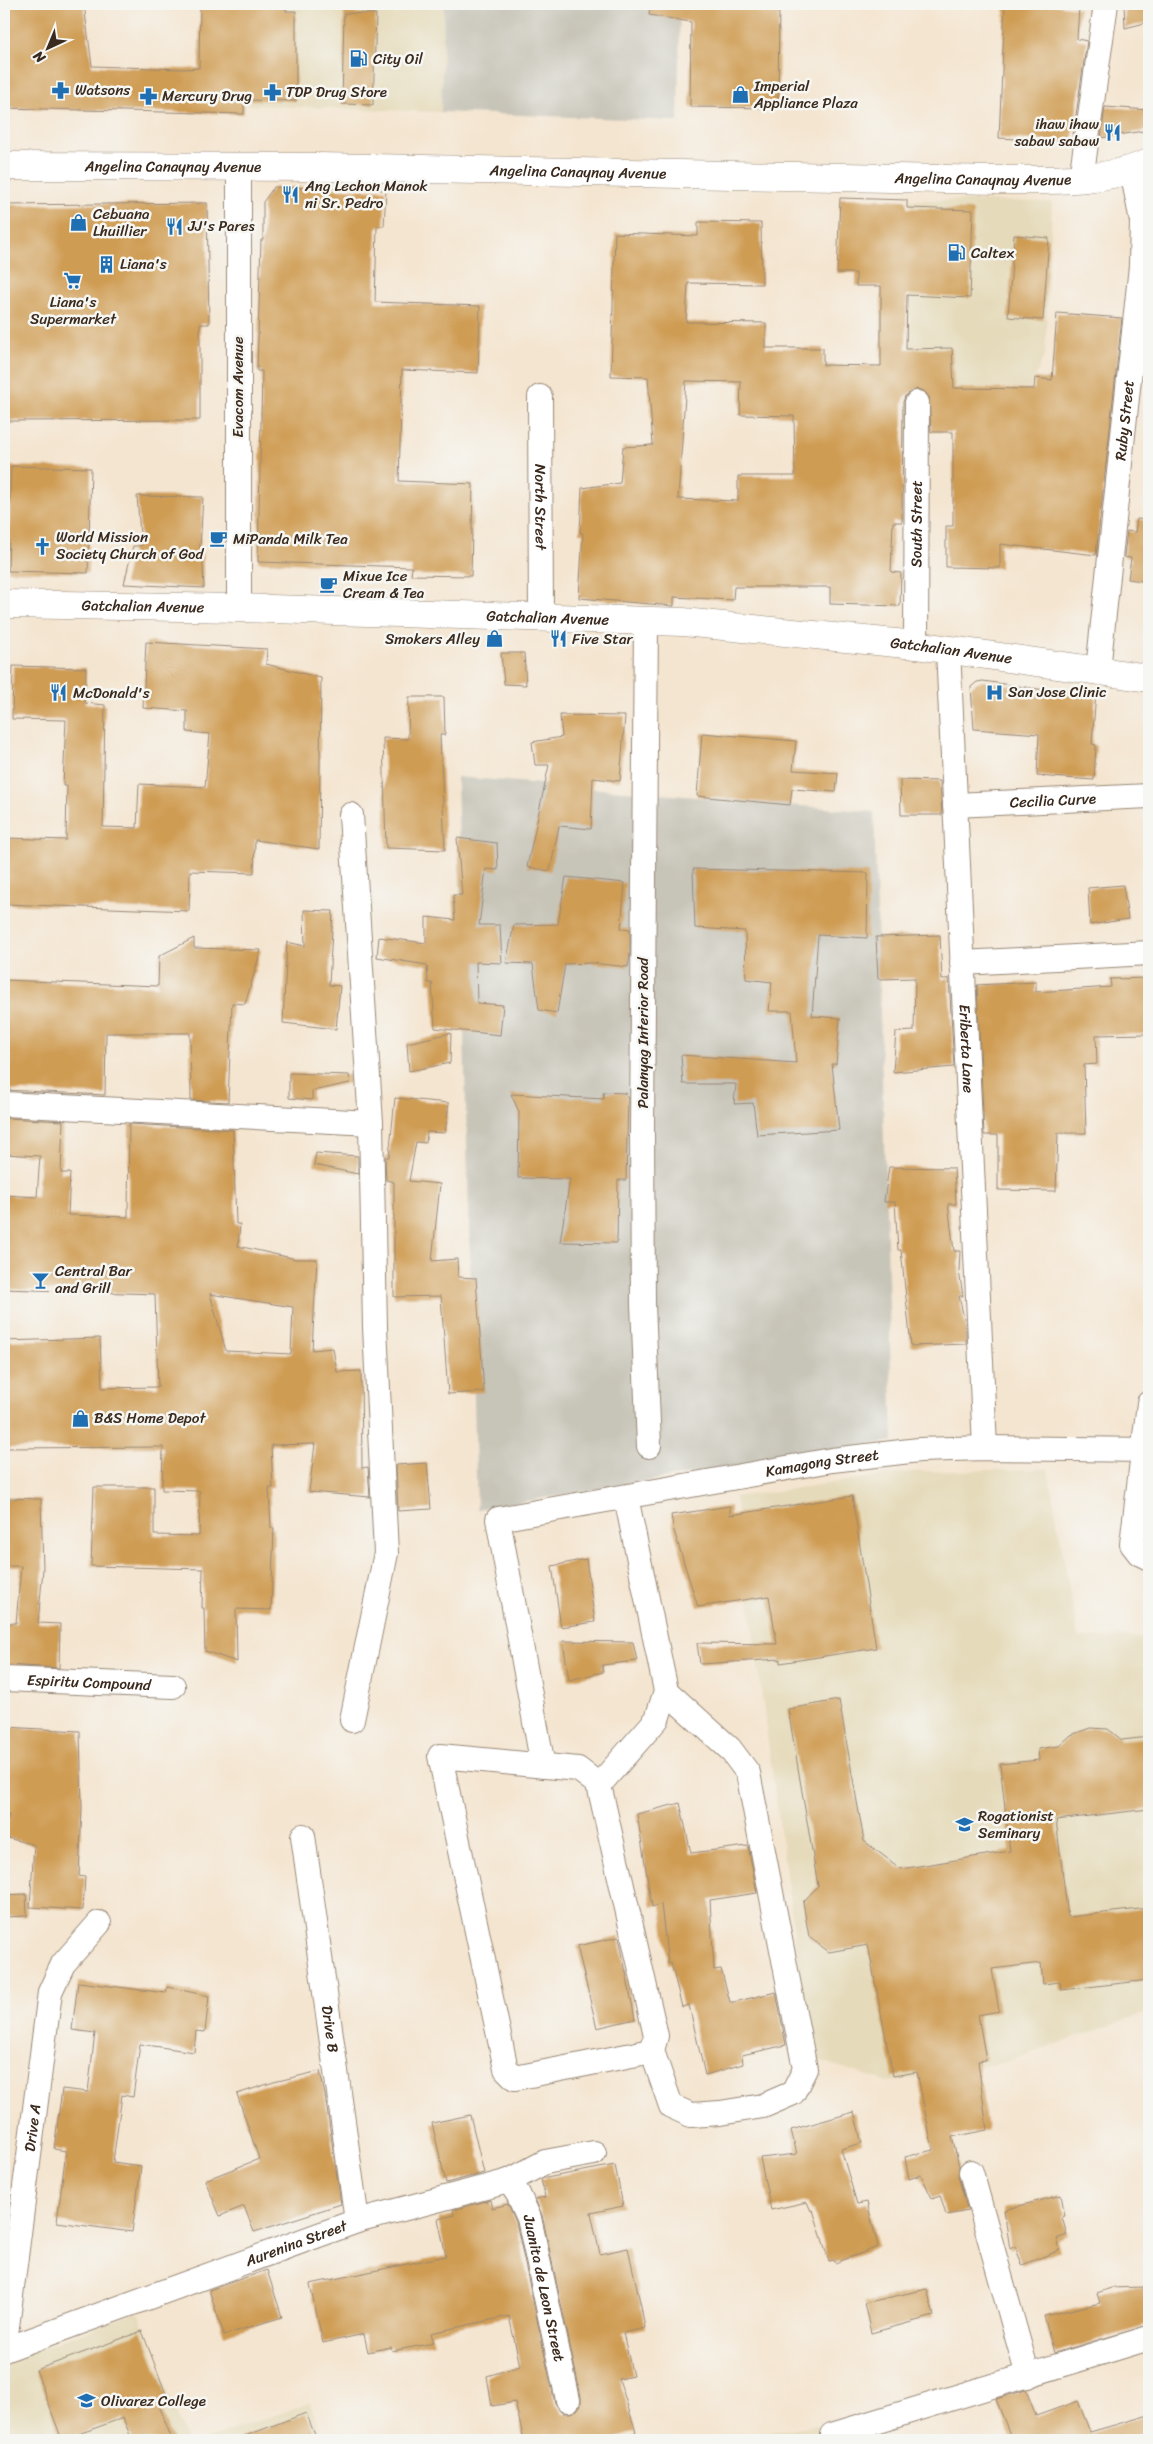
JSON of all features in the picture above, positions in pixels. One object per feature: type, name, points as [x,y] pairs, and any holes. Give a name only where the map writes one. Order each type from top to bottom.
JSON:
[{"type":"street","points":[[1081,179],[1106,4]]},
{"type":"street","name":"Angelina Canaynay Avenue","points":[[4,166],[239,167],[989,180],[1081,179],[1140,167]]},
{"type":"street","name":"Evacom Avenue","points":[[239,167],[239,608]]},
{"type":"street","name":"Ruby Street","points":[[1098,670],[1141,266],[1140,167]]},
{"type":"street","name":"North Street","points":[[540,397],[541,618]]},
{"type":"street","name":"South Street","points":[[916,645],[917,403]]},
{"type":"street","name":"Gatchalian Avenue","points":[[4,604],[239,608],[683,622],[916,645],[1149,678]]},
{"type":"street","name":"Palanyag Interior Road","points":[[646,621],[642,1130],[643,1304],[649,1446]]},
{"type":"street","name":"Eriberta Lane","points":[[948,649],[985,1448]]},
{"type":"street","name":"Cecilia Curve","points":[[955,805],[1149,796]]},
{"type":"street","points":[[352,815],[371,1123],[375,1326],[386,1553],[352,1720]]},
{"type":"street","points":[[962,963],[1149,953]]},
{"type":"street","points":[[4,1104],[371,1123]]},
{"type":"street","points":[[1149,1402],[1146,1450],[1132,1544],[1139,1553],[1149,1558]]},
{"type":"street","name":"Kamagong Street","points":[[543,1766],[498,1519],[832,1460],[919,1450],[985,1448],[1146,1450]]},
{"type":"street","points":[[599,1785],[657,1719],[666,1692],[626,1497]]},
{"type":"street","name":"Espiritu Compound","points":[[4,1679],[173,1686]]},
{"type":"street","points":[[652,2051],[516,2078],[506,2069],[440,1756],[578,1769],[599,1785],[656,2036],[652,2051],[671,2106],[691,2115],[720,2113],[763,2106],[793,2093],[805,2069],[748,1773],[730,1749],[666,1692]]},
{"type":"street","name":"Drive B","points":[[303,1836],[357,2221]]},
{"type":"street","name":"Drive A","points":[[4,2350],[50,1992],[64,1964],[99,1923]]},
{"type":"street","name":"Aurenina Street","points":[[4,2350],[357,2221],[509,2181],[545,2162],[594,2153]]},
{"type":"street","points":[[971,2172],[1028,2376]]},
{"type":"street","name":"Juanita de Leon Street","points":[[509,2181],[518,2194],[529,2218],[568,2400]]},
{"type":"street","points":[[834,2440],[832,2435],[1149,2338]]},
{"type":"shaded area","points":[[250,4],[444,4],[441,112],[247,105]]},
{"type":"shaded area","points":[[444,4],[680,4],[678,121],[441,112]]},
{"type":"shaded area","points":[[910,200],[1052,202],[1045,354],[1030,388],[910,387]]},
{"type":"shaded area","points":[[457,777],[874,812],[893,1441],[477,1509]]},
{"type":"shaded area","name":"Rogationist Seminary","points":[[1048,1469],[1078,1638],[1149,1637],[1149,2012],[1003,2063],[888,2082],[811,2058],[735,1497],[910,1472]]},
{"type":"shaded area","name":"Olivarez College","points":[[138,2312],[186,2440],[4,2440],[4,2362]]},
{"type":"shaded area","name":"Olivarez College","points":[[310,2403],[324,2440],[204,2440]]},
{"type":"shaded area","points":[[817,2425],[821,2440],[722,2440],[734,2437]]},
{"type":"building","points":[[4,4],[84,4],[92,66],[184,69],[199,68],[200,4],[287,4],[286,11],[296,11],[296,101],[244,100],[244,114],[4,108]]},
{"type":"building","points":[[650,4],[779,4],[778,108],[690,107],[691,22],[649,15]]},
{"type":"building","points":[[1005,4],[1048,4],[1079,8],[1077,39],[1087,41],[1072,142],[999,138]]},
{"type":"building","points":[[1124,4],[1149,4],[1149,22],[1125,28]]},
{"type":"building","name":"City Oil","points":[[344,13],[376,14],[373,105],[342,104]]},
{"type":"building","points":[[1105,107],[1149,110],[1149,130],[1101,138]]},
{"type":"building","points":[[274,187],[386,190],[384,226],[377,226],[375,302],[480,306],[478,373],[402,370],[399,481],[473,484],[471,576],[411,575],[412,567],[258,562],[262,371],[257,371],[261,240],[263,240],[263,202]]},
{"type":"building","points":[[840,198],[907,200],[907,208],[973,210],[970,298],[907,295],[906,349],[952,348],[954,388],[1034,389],[1035,378],[1052,380],[1057,313],[1122,318],[1096,555],[1000,544],[1000,568],[946,567],[946,526],[953,526],[953,432],[931,432],[929,397],[924,391],[917,389],[905,396],[903,402],[902,522],[893,522],[891,572],[901,573],[900,606],[830,604],[830,587],[734,587],[733,600],[674,597],[674,606],[579,598],[583,533],[580,533],[582,488],[620,483],[623,447],[653,445],[648,377],[611,376],[615,233],[698,236],[698,222],[761,223],[762,284],[688,283],[686,322],[766,323],[766,348],[823,348],[823,365],[881,366],[881,286],[856,286],[856,273],[837,273]],"holes":[[[686,381],[741,382],[740,415],[794,416],[795,476],[738,476],[738,501],[678,499]]]},
{"type":"building","name":"Liana's","points":[[207,203],[209,324],[200,324],[200,420],[6,421],[4,205]]},
{"type":"building","points":[[1014,235],[1049,238],[1043,320],[1008,317]]},
{"type":"building","points":[[11,466],[91,468],[88,573],[8,571]]},
{"type":"building","points":[[137,496],[203,497],[200,548],[202,548],[204,588],[124,584],[133,546],[141,546]]},
{"type":"building","points":[[1137,519],[1149,520],[1149,582],[1128,579],[1131,558],[1124,557],[1127,531],[1135,532]]},
{"type":"building","points":[[146,642],[267,649],[266,664],[321,678],[319,849],[255,840],[254,873],[190,871],[189,911],[4,904],[5,838],[66,840],[67,786],[63,786],[66,720],[12,719],[13,666],[86,668],[85,703],[105,705],[103,827],[137,828],[139,784],[205,787],[210,734],[187,732],[187,711],[143,708]]},
{"type":"building","points":[[501,653],[524,653],[526,685],[504,684]]},
{"type":"building","points":[[983,681],[1066,693],[1066,690],[1096,693],[1092,744],[1096,745],[1094,780],[1037,776],[1039,734],[974,729],[971,687],[977,682]]},
{"type":"building","points":[[409,697],[444,697],[445,735],[440,735],[445,850],[386,848],[383,738],[408,739]]},
{"type":"building","points":[[560,715],[625,716],[620,781],[593,778],[591,829],[559,826],[550,871],[527,867],[549,765],[535,765],[532,742],[562,737]]},
{"type":"building","points":[[702,733],[796,741],[793,770],[838,773],[836,792],[792,789],[790,805],[697,796]]},
{"type":"building","points":[[900,780],[940,781],[942,815],[901,815]]},
{"type":"building","points":[[457,838],[497,843],[498,870],[486,869],[479,925],[500,925],[502,963],[476,962],[477,1003],[503,1005],[500,1035],[435,1028],[432,983],[428,983],[427,965],[377,957],[379,937],[426,943],[426,917],[455,920],[453,895],[462,895]]},
{"type":"building","points":[[693,869],[868,873],[867,938],[818,935],[812,1016],[840,1018],[836,1064],[832,1064],[839,1130],[757,1135],[753,1103],[734,1104],[736,1084],[683,1084],[681,1055],[796,1063],[792,1011],[769,1011],[772,982],[746,979],[745,931],[695,928]]},
{"type":"building","points":[[566,877],[625,883],[621,928],[630,929],[630,954],[628,967],[591,963],[565,964],[557,1013],[539,1010],[533,964],[506,963],[514,925],[558,924]]},
{"type":"building","points":[[1123,885],[1128,919],[1090,925],[1088,888]]},
{"type":"building","points":[[304,910],[333,911],[329,985],[340,986],[336,1029],[283,1023],[287,942],[305,946]]},
{"type":"building","points":[[940,935],[942,980],[949,978],[954,1067],[893,1072],[896,1032],[914,1031],[915,978],[878,979],[876,937]]},
{"type":"building","points":[[194,938],[194,948],[261,950],[245,1004],[232,1003],[228,1102],[191,1100],[190,1033],[106,1033],[105,1095],[4,1090],[4,980],[158,986],[159,956]]},
{"type":"building","points":[[1149,978],[1149,1034],[1096,1035],[1097,1064],[1084,1065],[1086,1133],[1058,1133],[1056,1191],[998,1190],[998,1135],[984,1135],[977,985],[1036,982],[1036,992],[1111,987],[1110,979]]},
{"type":"building","points":[[451,1033],[450,1063],[409,1071],[407,1043]]},
{"type":"building","points":[[289,1073],[349,1075],[350,1083],[312,1091],[312,1100],[289,1098]]},
{"type":"building","points":[[603,1092],[625,1093],[628,1099],[626,1180],[618,1180],[617,1243],[560,1242],[570,1179],[518,1178],[519,1112],[511,1094],[604,1099]]},
{"type":"building","points":[[395,1098],[449,1103],[445,1133],[427,1132],[426,1143],[416,1142],[409,1181],[440,1184],[432,1261],[457,1259],[458,1277],[476,1278],[484,1392],[448,1394],[441,1296],[394,1297],[394,1182],[386,1180],[385,1157],[389,1157]]},
{"type":"building","points":[[4,1118],[63,1121],[61,1173],[70,1173],[68,1215],[128,1217],[129,1124],[233,1130],[236,1224],[240,1224],[238,1246],[296,1259],[317,1259],[312,1350],[333,1348],[337,1372],[361,1371],[362,1468],[368,1467],[370,1497],[309,1492],[315,1444],[271,1445],[273,1488],[269,1488],[271,1528],[274,1528],[271,1610],[236,1609],[237,1662],[205,1651],[204,1608],[202,1608],[203,1569],[91,1566],[94,1487],[154,1487],[154,1535],[199,1536],[200,1491],[162,1490],[163,1447],[4,1448],[4,1341],[100,1338],[102,1388],[158,1387],[155,1294],[4,1289],[4,1195],[37,1197],[40,1156],[4,1154]],"holes":[[[210,1294],[293,1307],[291,1354],[226,1351]]]},
{"type":"building","points":[[316,1153],[358,1156],[358,1174],[314,1165]]},
{"type":"building","points":[[889,1167],[954,1168],[956,1204],[948,1204],[954,1251],[960,1251],[959,1271],[963,1296],[959,1296],[966,1328],[966,1344],[911,1346],[901,1250],[898,1250],[895,1202],[884,1202]]},
{"type":"building","points":[[427,1463],[431,1509],[398,1511],[396,1465]]},
{"type":"building","points":[[852,1496],[876,1648],[780,1663],[780,1659],[700,1664],[697,1643],[777,1644],[769,1596],[698,1607],[674,1531],[671,1515],[730,1506],[730,1515]]},
{"type":"building","points":[[4,1498],[41,1499],[43,1569],[38,1623],[60,1624],[59,1668],[4,1665],[4,1623],[16,1623],[21,1566],[4,1566]]},
{"type":"building","points":[[586,1559],[595,1622],[561,1627],[552,1566]]},
{"type":"building","points":[[563,1641],[633,1642],[637,1661],[602,1665],[603,1672],[569,1680]]},
{"type":"building","points":[[839,1700],[864,1841],[901,1869],[1010,1851],[1000,1764],[1039,1760],[1038,1749],[1059,1746],[1071,1735],[1090,1728],[1108,1729],[1122,1740],[1149,1737],[1149,1809],[1056,1820],[1068,1917],[1149,1908],[1149,1980],[1061,1990],[1060,1982],[1043,1984],[1041,1963],[992,1969],[999,2011],[978,2015],[986,2060],[978,2061],[987,2130],[952,2137],[959,2166],[958,2176],[968,2211],[946,2215],[940,2195],[932,2198],[921,2175],[909,2179],[905,2157],[933,2150],[917,2072],[893,2076],[868,1945],[829,1952],[809,1937],[803,1902],[818,1886],[788,1709]]},
{"type":"building","points":[[4,1727],[80,1731],[82,1808],[79,1876],[85,1877],[83,1910],[30,1907],[34,1845],[4,1837],[9,1815],[4,1814]]},
{"type":"building","points":[[680,1803],[691,1853],[748,1846],[757,1893],[710,1900],[714,1970],[721,1969],[730,2002],[776,1992],[786,2045],[742,2055],[743,2064],[705,2075],[689,2005],[682,2007],[671,1963],[668,1964],[661,1904],[652,1907],[637,1814]]},
{"type":"building","points":[[26,1894],[27,1916],[4,1917],[4,1895]]},
{"type":"building","points":[[619,1937],[635,2019],[597,2028],[577,1946]]},
{"type":"building","points":[[78,1982],[166,1993],[167,1987],[209,1996],[205,2032],[196,2031],[194,2052],[140,2044],[133,2097],[122,2095],[113,2162],[141,2166],[132,2232],[57,2222],[66,2151],[54,2149],[62,2089],[88,2092],[95,2033],[72,2030]]},
{"type":"building","points":[[320,2071],[341,2204],[254,2232],[244,2206],[220,2216],[205,2180],[259,2159],[237,2094],[274,2082]]},
{"type":"building","points":[[854,2112],[862,2143],[841,2149],[857,2204],[867,2202],[878,2247],[835,2263],[834,2260],[829,2261],[813,2210],[811,2211],[807,2202],[771,2210],[760,2158],[797,2154],[791,2130]]},
{"type":"building","points":[[470,2115],[484,2173],[446,2183],[432,2123]]},
{"type":"building","points":[[615,2165],[623,2206],[591,2213],[600,2254],[628,2248],[641,2306],[645,2328],[623,2333],[633,2376],[619,2379],[636,2432],[611,2440],[524,2440],[515,2402],[492,2406],[487,2376],[520,2366],[509,2316],[431,2333],[434,2343],[392,2351],[391,2347],[368,2352],[364,2334],[323,2343],[310,2284],[446,2256],[438,2219],[454,2215],[453,2210],[490,2200],[492,2208],[508,2204],[516,2222],[555,2403],[563,2413],[577,2410],[581,2405],[581,2397],[542,2215],[535,2199],[545,2197],[541,2179]]},
{"type":"building","points":[[1061,2195],[1065,2216],[1062,2217],[1067,2235],[1057,2239],[1060,2250],[1022,2265],[1015,2246],[1010,2249],[1004,2210]]},
{"type":"building","points":[[267,2270],[282,2317],[224,2335],[209,2290]]},
{"type":"building","points":[[1143,2287],[1149,2302],[1149,2325],[1054,2353],[1044,2316],[1100,2303],[1097,2293],[1111,2288]]},
{"type":"building","points":[[927,2289],[934,2316],[871,2333],[864,2303]]},
{"type":"building","points":[[142,2331],[169,2402],[159,2405],[172,2440],[132,2440],[123,2418],[62,2440],[36,2370]]},
{"type":"building","points":[[1026,2390],[1036,2416],[1078,2401],[1090,2432],[1149,2415],[1149,2440],[1012,2440],[996,2399]]},
{"type":"building","points":[[306,2413],[317,2440],[240,2440],[240,2438]]},
{"type":"place","name":"City Oil","points":[[359,59]]},
{"type":"place","name":"Watsons","points":[[61,90]]},
{"type":"place","name":"TDP Drug Store","points":[[272,92]]},
{"type":"place","name":"Imperial Appliance Plaza","points":[[740,95]]},
{"type":"place","name":"Mercury Drug","points":[[148,96]]},
{"type":"place","name":"ihaw ihaw sabaw sabaw","points":[[1113,133]]},
{"type":"place","name":"Ang Lechon Manok ni Sr. Pedro","points":[[291,195]]},
{"type":"place","name":"Cebuana Lhuillier","points":[[79,223]]},
{"type":"place","name":"JJ's Pares","points":[[174,226]]},
{"type":"place","name":"Caltex","points":[[957,253]]},
{"type":"place","name":"Liana's","points":[[106,264]]},
{"type":"place","name":"Liana's Supermarket","points":[[73,281]]},
{"type":"place","name":"MiPanda Milk Tea","points":[[219,539]]},
{"type":"place","name":"World Mission Society Church of God","points":[[42,546]]},
{"type":"place","name":"Mixue Ice Cream & Tea","points":[[329,585]]},
{"type":"place","name":"Smokers Alley","points":[[494,639]]},
{"type":"place","name":"Five Star","points":[[558,639]]},
{"type":"place","name":"San Jose Clinic","points":[[994,692]]},
{"type":"place","name":"McDonald's","points":[[59,693]]},
{"type":"place","name":"Central Bar and Grill","points":[[41,1280]]},
{"type":"place","name":"B&S Home Depot","points":[[80,1418]]},
{"type":"place","name":"Rogationist Seminary","points":[[964,1825]]},
{"type":"place","name":"Olivarez College","points":[[87,2401]]}]
